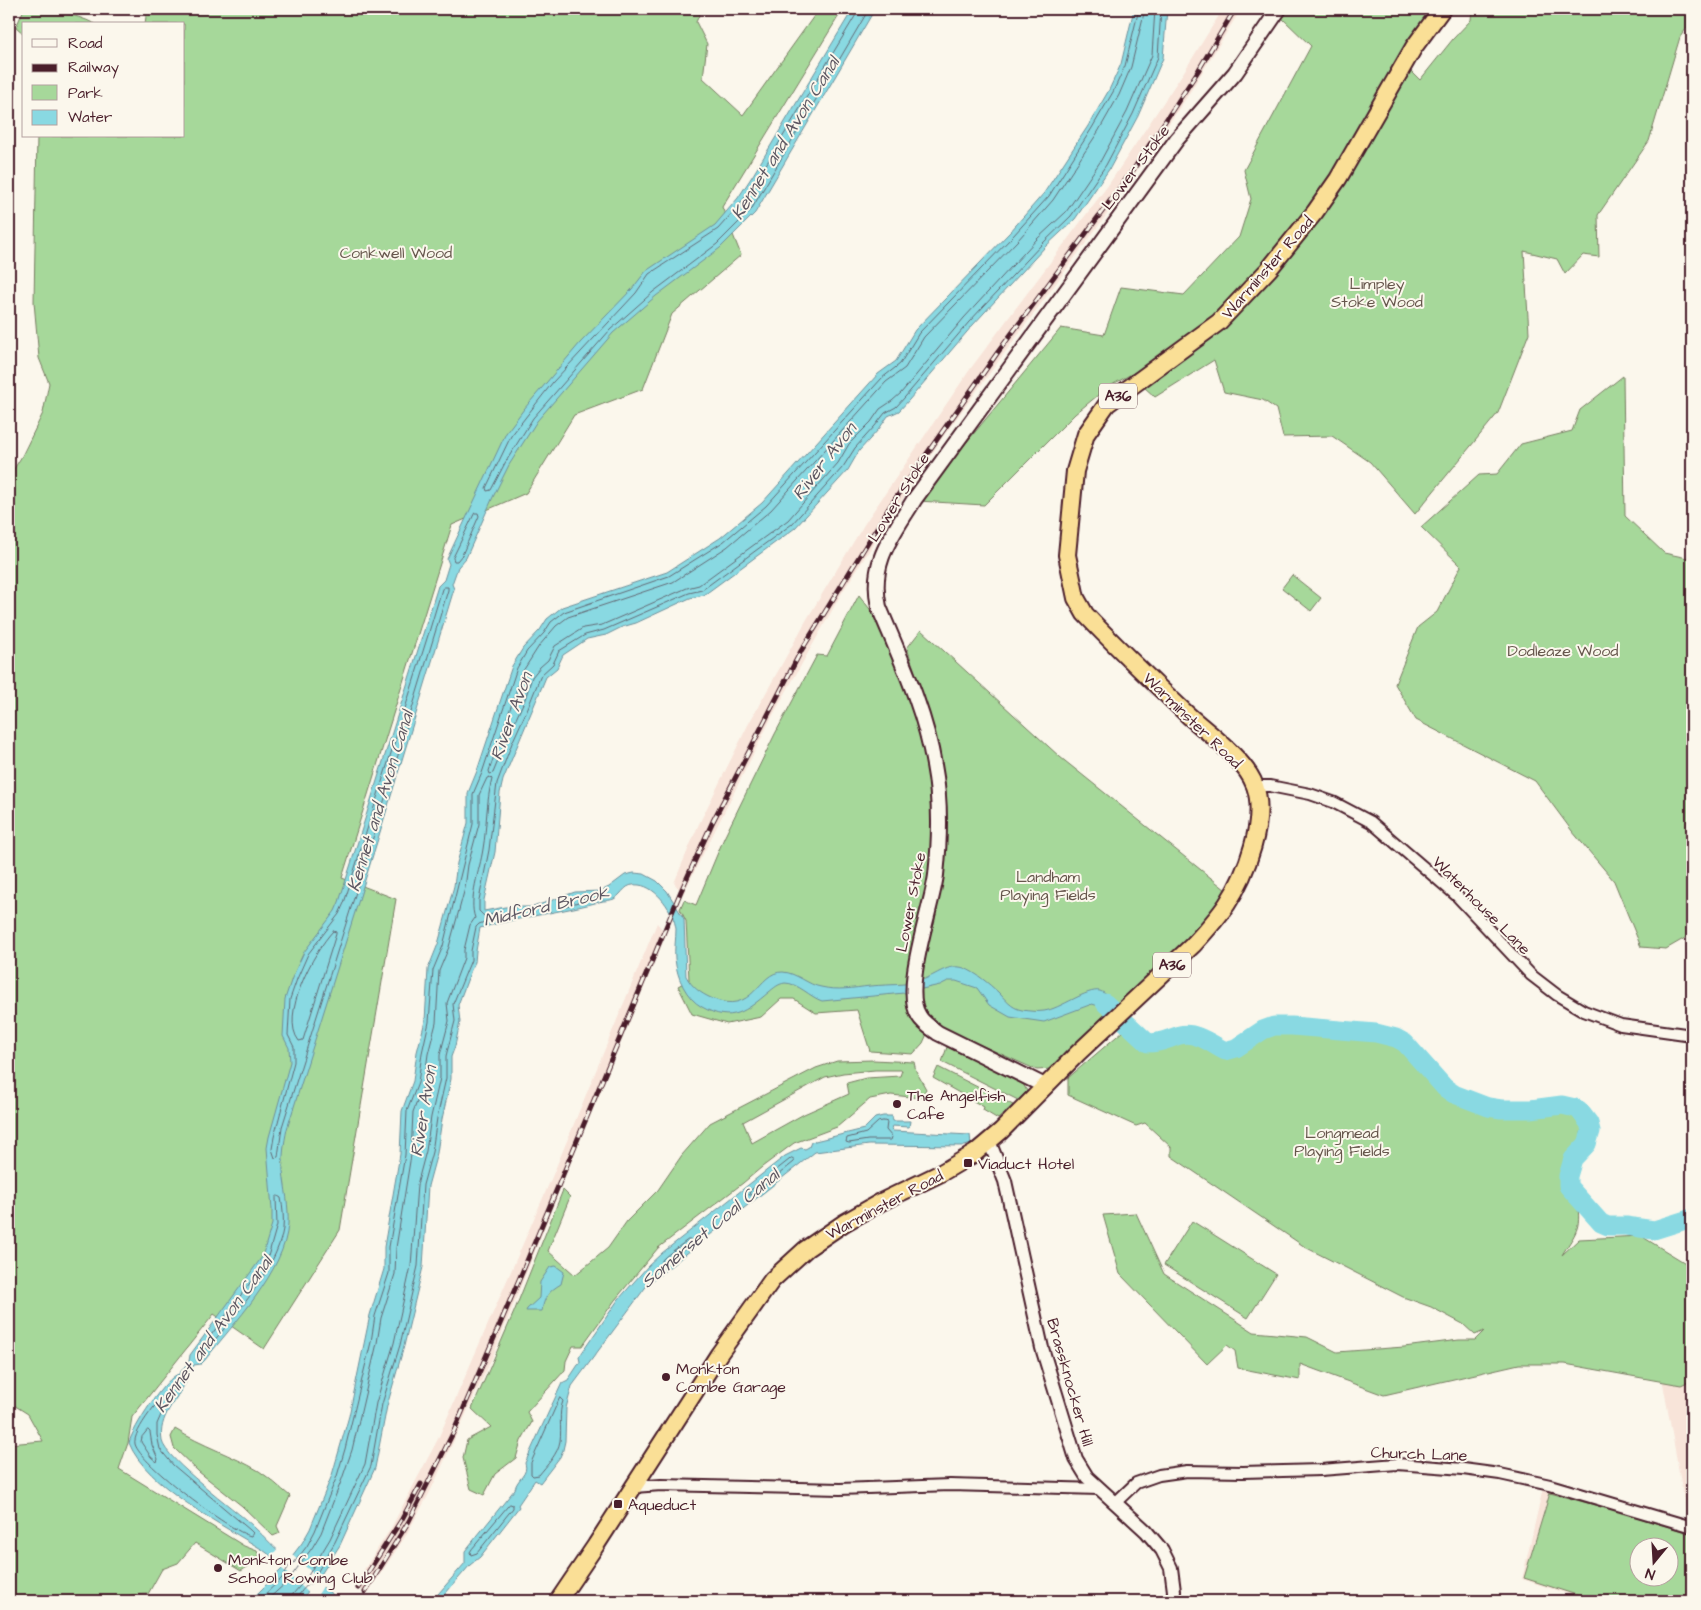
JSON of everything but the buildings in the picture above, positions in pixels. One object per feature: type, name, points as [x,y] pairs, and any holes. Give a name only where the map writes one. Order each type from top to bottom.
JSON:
[{"type":"highway","name":"Warminster Road","points":[[558,1601],[719,1354],[772,1280],[806,1249],[844,1223],[880,1202],[941,1173],[975,1152],[992,1147],[1001,1131],[1209,928],[1228,903],[1246,868],[1253,846],[1258,818],[1256,786],[1236,758],[1085,614],[1076,598],[1067,555],[1074,471],[1086,434],[1107,404],[1219,322],[1269,269],[1315,212],[1338,179],[1414,47],[1442,9]]},
{"type":"main road","name":"Lower Stoke","points":[[1045,1086],[938,1033],[918,1015],[913,997],[913,980],[936,877],[939,846],[939,810],[934,763],[928,737],[909,680],[877,598],[876,576],[880,560],[890,540],[914,500],[1176,139],[1235,73],[1279,9]]},
{"type":"street","name":"Waterhouse Lane","points":[[1256,786],[1270,786],[1310,794],[1333,802],[1371,822],[1457,896],[1531,975],[1564,999],[1584,1010],[1621,1024],[1692,1035]]},
{"type":"street","name":"Brassknocker Hill","points":[[992,1147],[1005,1181],[1042,1348],[1076,1459],[1087,1477],[1146,1531],[1162,1550],[1171,1568],[1174,1591],[1173,1601]]},
{"type":"street","name":"Church Lane","points":[[1116,1502],[1136,1483],[1158,1475],[1187,1471],[1253,1472],[1398,1464],[1500,1474],[1550,1485],[1692,1527]]},
{"type":"street","points":[[634,1487],[661,1485],[840,1489],[950,1485],[1099,1489]]},
{"type":"shaded area","points":[[1223,9],[1241,9],[1185,100],[1110,210],[942,438],[843,591],[773,715],[683,894],[674,883],[698,826],[748,725],[807,619],[865,523],[971,368],[1109,184]]},
{"type":"shaded area","points":[[657,923],[666,934],[564,1178],[493,1356],[430,1492],[405,1537],[367,1594],[354,1585],[391,1528],[438,1439],[552,1177]]},
{"type":"shaded area","points":[[1692,1347],[1692,1601],[1590,1601],[1522,1579],[1543,1488],[1685,1532],[1687,1516],[1658,1356]]},
{"type":"green space","points":[[24,9],[60,12],[90,22],[22,22],[22,32],[16,27]]},
{"type":"green space","name":"Conkwell Wood","points":[[147,9],[702,9],[696,22],[707,44],[703,78],[743,115],[819,9],[843,9],[722,207],[741,255],[672,314],[643,389],[574,415],[526,493],[452,525],[342,878],[396,899],[340,1230],[264,1349],[214,1314],[132,1417],[128,1443],[119,1469],[244,1546],[257,1551],[260,1559],[241,1571],[195,1543],[178,1563],[162,1569],[148,1594],[131,1595],[125,1601],[9,1601],[9,1444],[43,1441],[28,1414],[9,1402],[9,477],[22,456],[43,413],[49,383],[39,358],[34,302],[37,138],[185,138],[185,22],[145,22]]},
{"type":"green space","name":"Limpley Stoke Wood","points":[[1289,9],[1450,9],[1435,29],[1410,70],[1420,80],[1471,20],[1472,9],[1692,9],[1692,21],[1680,37],[1649,141],[1598,215],[1599,257],[1583,255],[1565,274],[1557,259],[1524,251],[1529,333],[1498,413],[1415,514],[1370,462],[1332,436],[1283,437],[1276,409],[1263,400],[1224,392],[1214,360],[1155,397],[1144,387],[1157,360],[1108,387],[1075,414],[984,505],[918,501],[1061,328],[1104,335],[1121,287],[1184,295],[1239,237],[1251,199],[1244,170],[1311,46],[1282,18]]},
{"type":"green space","name":"Dodleaze Wood","points":[[1623,376],[1625,516],[1664,553],[1692,559],[1692,934],[1666,949],[1641,947],[1614,881],[1572,831],[1535,781],[1416,720],[1395,684],[1418,627],[1437,612],[1461,566],[1421,527],[1479,475],[1497,474],[1521,444],[1572,431],[1580,410]]},
{"type":"green space","points":[[1292,575],[1321,598],[1311,611],[1282,588]]},
{"type":"green space","points":[[859,595],[876,617],[902,676],[928,756],[934,827],[930,886],[908,978],[908,1009],[927,1034],[923,1043],[913,1054],[870,1051],[857,1010],[816,1013],[794,999],[781,999],[761,1017],[727,1024],[692,1014],[678,986],[689,980],[686,921],[680,909],[684,900],[696,905],[724,838],[775,734],[817,655],[827,656]]},
{"type":"green space","name":"Landham Playing Fields","points":[[921,630],[1060,757],[1226,890],[1211,914],[1175,952],[1051,1069],[1037,1070],[938,1026],[928,1016],[921,999],[920,975],[923,958],[935,920],[944,851],[939,757],[931,719],[907,648]]},
{"type":"green space","name":"Longmead Playing Fields","points":[[1278,1026],[1399,1038],[1441,1091],[1468,1105],[1499,1113],[1569,1113],[1579,1119],[1582,1128],[1580,1141],[1569,1151],[1563,1168],[1561,1186],[1570,1201],[1578,1208],[1579,1216],[1575,1233],[1562,1255],[1579,1239],[1641,1236],[1692,1267],[1692,1380],[1681,1385],[1565,1364],[1519,1364],[1384,1395],[1300,1364],[1300,1380],[1238,1368],[1235,1351],[1227,1345],[1207,1364],[1120,1274],[1103,1215],[1136,1213],[1164,1274],[1254,1332],[1307,1337],[1337,1352],[1475,1340],[1484,1331],[1475,1335],[1463,1324],[1431,1307],[1403,1297],[1305,1247],[1171,1156],[1171,1147],[1145,1123],[1136,1126],[1068,1095],[1068,1078],[1123,1031],[1150,1049],[1190,1042],[1202,1044],[1234,1057],[1246,1049],[1254,1038]]},
{"type":"green space","points":[[947,1047],[1022,1082],[1027,1091],[1018,1100],[942,1062]]},
{"type":"green space","points":[[837,1061],[914,1062],[916,1071],[926,1089],[921,1098],[891,1095],[870,1099],[837,1127],[794,1143],[658,1248],[615,1300],[582,1346],[573,1346],[566,1361],[565,1370],[527,1412],[532,1422],[521,1441],[516,1458],[495,1474],[484,1495],[471,1489],[463,1458],[467,1440],[491,1427],[472,1409],[514,1312],[563,1190],[570,1197],[548,1251],[575,1275],[608,1248],[627,1221],[658,1190],[682,1155],[710,1123],[816,1068]],"holes":[[[875,1070],[902,1070],[900,1076],[866,1078],[847,1083],[849,1094],[804,1114],[752,1143],[743,1122],[825,1077]]]},
{"type":"green space","points":[[938,1067],[1013,1105],[998,1119],[983,1110],[984,1107],[933,1078]]},
{"type":"green space","points":[[1192,1221],[1276,1274],[1248,1318],[1164,1265]]},
{"type":"green space","points":[[175,1429],[259,1471],[290,1496],[277,1526],[280,1533],[273,1536],[242,1506],[199,1472],[174,1448],[171,1437]]},
{"type":"green space","points":[[1550,1493],[1692,1534],[1692,1601],[1595,1601],[1524,1578]]},
{"type":"water","points":[[853,9],[875,9],[755,213],[720,248],[656,296],[613,333],[537,421],[509,465],[466,558],[458,567],[452,584],[454,589],[287,1129],[283,1160],[288,1218],[285,1242],[268,1278],[243,1314],[205,1360],[201,1364],[194,1365],[165,1417],[161,1432],[162,1441],[175,1460],[253,1526],[289,1560],[310,1529],[332,1475],[349,1416],[370,1315],[384,1269],[384,1247],[400,1154],[402,1111],[413,1081],[417,1052],[425,1021],[428,969],[438,944],[454,886],[457,863],[468,823],[468,793],[512,666],[523,648],[540,630],[547,619],[562,607],[667,572],[720,538],[762,503],[878,374],[896,361],[915,330],[1010,232],[1044,193],[1109,90],[1121,64],[1134,9],[1167,9],[1163,58],[1138,116],[1110,168],[1075,219],[1045,247],[972,326],[899,411],[888,416],[859,451],[848,470],[795,528],[704,595],[690,598],[606,635],[587,639],[563,655],[557,668],[546,677],[503,780],[500,793],[495,852],[484,900],[484,911],[505,907],[533,907],[575,892],[601,891],[625,875],[634,873],[644,874],[657,881],[667,891],[684,919],[686,976],[688,980],[703,994],[726,1002],[737,1002],[746,998],[767,978],[783,972],[793,974],[816,986],[839,989],[911,983],[920,981],[948,968],[958,967],[969,970],[987,982],[1018,1009],[1044,1011],[1058,1007],[1081,995],[1100,991],[1123,1011],[1116,1018],[1106,1008],[1092,1004],[1044,1022],[1010,1017],[989,1005],[977,988],[956,981],[948,981],[940,985],[904,993],[822,1001],[795,985],[785,983],[776,986],[746,1010],[730,1015],[713,1012],[696,1003],[683,987],[675,959],[675,922],[664,901],[652,890],[639,885],[627,887],[613,899],[480,928],[475,962],[458,1005],[460,1022],[451,1057],[451,1079],[437,1153],[428,1186],[423,1267],[387,1406],[375,1468],[340,1545],[316,1582],[341,1601],[328,1601],[311,1588],[300,1601],[250,1601],[284,1567],[263,1550],[208,1517],[169,1489],[138,1459],[129,1443],[131,1436],[150,1404],[166,1384],[179,1374],[189,1361],[190,1355],[262,1257],[272,1224],[267,1148],[290,1062],[289,1048],[283,1036],[285,999],[304,952],[335,911],[339,902],[438,586],[444,580],[449,564],[447,559],[506,433],[580,343],[632,289],[646,271],[715,225],[738,198]]},
{"type":"water","name":"Somerset Coal Canal","points":[[892,1116],[893,1121],[910,1121],[909,1127],[892,1126],[891,1129],[893,1131],[970,1135],[971,1144],[965,1146],[869,1145],[815,1152],[648,1284],[572,1386],[566,1408],[565,1441],[560,1457],[540,1483],[535,1480],[518,1505],[519,1507],[480,1557],[470,1565],[439,1601],[432,1601],[465,1563],[465,1551],[515,1489],[524,1474],[525,1463],[562,1383],[568,1380],[580,1362],[579,1357],[618,1300],[648,1266],[785,1156],[801,1148],[809,1147],[811,1142],[864,1129],[875,1118]]},
{"type":"water","points":[[556,1266],[564,1272],[561,1284],[548,1295],[542,1311],[526,1311],[539,1298],[540,1282],[550,1267]]},
{"type":"pier","points":[[278,1548],[289,1557],[291,1554],[321,1580],[324,1585],[317,1596],[311,1592],[310,1594],[270,1558]]},
{"type":"waterway","name":"Midford Brook","points":[[1105,1003],[1148,1043],[1161,1042],[1186,1034],[1203,1039],[1225,1051],[1236,1048],[1263,1030],[1274,1026],[1376,1033],[1396,1038],[1405,1043],[1445,1088],[1454,1094],[1488,1107],[1501,1109],[1531,1109],[1562,1105],[1579,1110],[1589,1123],[1591,1131],[1587,1144],[1573,1159],[1568,1176],[1568,1186],[1601,1223],[1608,1226],[1626,1226],[1654,1230],[1692,1218]]},
{"type":"railway","points":[[365,1592],[409,1521],[454,1431],[681,891],[713,821],[801,651],[889,508],[998,352],[1133,170],[1198,71],[1235,9]]},
{"type":"railway","points":[[358,1588],[402,1519],[421,1484]]},
{"type":"place","name":"The Angelfish Cafe","points":[[897,1104]]},
{"type":"place","name":"Viaduct Hotel","points":[[968,1163]]},
{"type":"place","name":"Monkton Combe Garage","points":[[666,1377]]},
{"type":"place","name":"Aqueduct","points":[[618,1504]]},
{"type":"place","name":"Monkton Combe School Rowing Club","points":[[218,1568]]},
{"type":"water label","name":"Kennet and Avon Canal","points":[[785,138]]},
{"type":"water label","name":"River Avon","points":[[824,461]]},
{"type":"water label","name":"River Avon","points":[[511,716]]},
{"type":"water label","name":"Kennet and Avon Canal","points":[[380,801]]},
{"type":"water label","name":"River Avon","points":[[423,1111]]},
{"type":"water label","name":"Kennet and Avon Canal","points":[[213,1334]]}]
